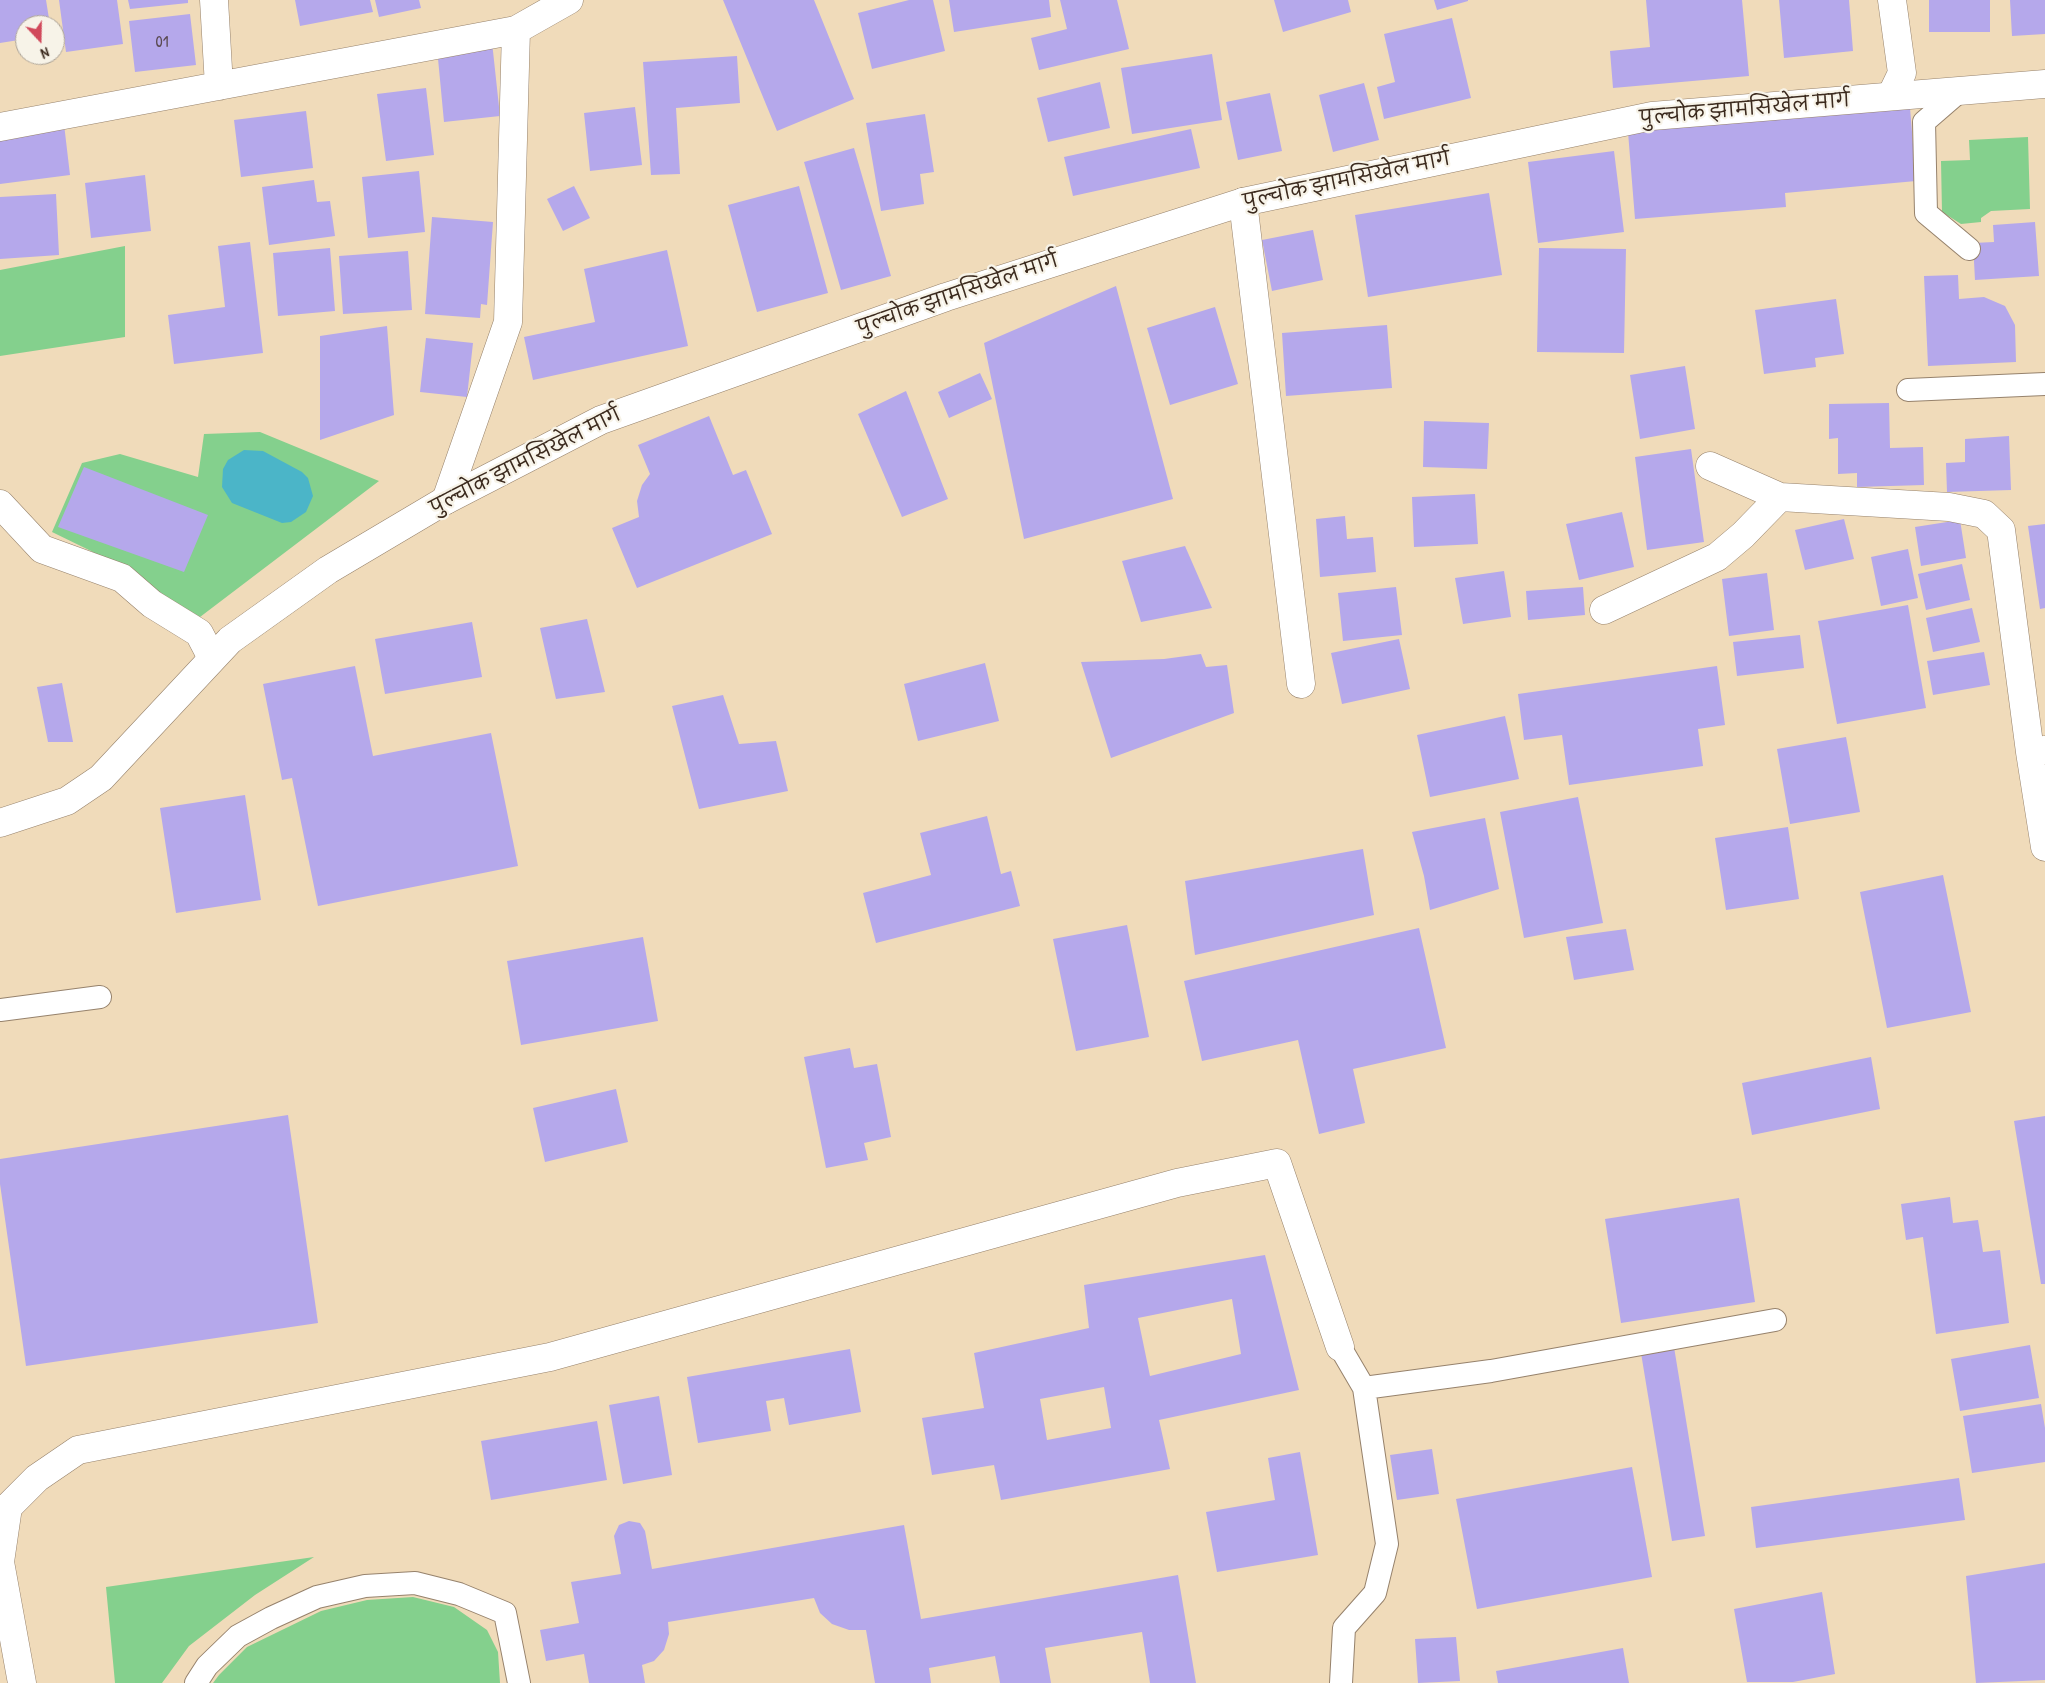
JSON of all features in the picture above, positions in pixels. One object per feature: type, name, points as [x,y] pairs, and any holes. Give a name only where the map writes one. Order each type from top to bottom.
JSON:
[{"type":"street","points":[[214,0],[219,86]]},
{"type":"street","points":[[0,127],[516,30],[568,0]]},
{"type":"street","points":[[1892,0],[1902,73],[1892,96]]},
{"type":"street","points":[[446,500],[508,322],[516,30]]},
{"type":"street","name":"पुल्चोक झामसिखेल मार्ग","points":[[0,823],[67,801],[101,778],[230,640],[328,570],[446,500],[601,420],[946,296],[1243,202],[1652,116],[2045,84]]},
{"type":"street","points":[[1243,202],[1301,684]]},
{"type":"street","points":[[1710,466],[1780,497],[1949,507],[1984,514],[2001,530],[2037,751],[2045,847]]},
{"type":"street","points":[[1604,610],[1717,557],[1743,535],[1780,497]]},
{"type":"street","points":[[0,504],[42,548],[122,578],[152,604],[199,633],[212,658]]},
{"type":"street","points":[[22,1683],[0,1562],[8,1507],[37,1478],[78,1450],[550,1357],[1177,1183],[1277,1163],[1340,1348]]},
{"type":"lane","points":[[1961,90],[1924,122],[1926,213],[1968,249]]},
{"type":"lane","points":[[1908,390],[2045,384]]},
{"type":"lane","points":[[0,1010],[100,997]]},
{"type":"lane","points":[[1364,1388],[1491,1371],[1775,1320]]},
{"type":"lane","points":[[1340,1348],[1364,1388],[1387,1544],[1375,1592],[1344,1628],[1341,1683]]},
{"type":"lane","points":[[196,1683],[207,1666],[238,1636],[271,1618],[326,1595],[365,1586],[415,1583],[459,1594],[505,1613],[518,1683]]},
{"type":"green space","points":[[2028,137],[2030,209],[1991,211],[1981,218],[1981,222],[1961,224],[1942,212],[1941,161],[1970,160],[1969,140]]},
{"type":"green space","points":[[125,246],[125,337],[0,356],[0,270]]},
{"type":"green space","points":[[260,432],[379,481],[200,617],[91,551],[52,532],[82,463],[120,454],[198,477],[204,434]]},
{"type":"green space","points":[[314,1557],[255,1595],[189,1646],[162,1683],[115,1683],[106,1587]]},
{"type":"green space","points":[[413,1597],[454,1607],[487,1630],[498,1652],[500,1683],[213,1683],[247,1647],[321,1611],[367,1600]]},
{"type":"water","points":[[244,450],[263,451],[302,472],[308,478],[313,496],[306,512],[291,522],[282,523],[232,503],[222,487],[223,469],[228,460]]},
{"type":"building","points":[[0,0],[46,0],[48,15],[15,15],[15,41],[0,43]]},
{"type":"building","points":[[59,0],[117,0],[123,44],[66,52],[65,15],[61,15]]},
{"type":"building","points":[[128,0],[188,0],[188,3],[130,9]]},
{"type":"building","points":[[295,0],[370,0],[373,12],[300,26]]},
{"type":"building","points":[[375,0],[419,0],[421,8],[379,17]]},
{"type":"building","points":[[723,0],[814,0],[854,99],[777,131]]},
{"type":"building","points":[[909,0],[933,0],[945,51],[872,69],[858,13]]},
{"type":"building","points":[[949,0],[1049,0],[1051,17],[954,32]]},
{"type":"building","points":[[1060,0],[1117,0],[1129,49],[1039,70],[1031,38],[1067,29]]},
{"type":"building","points":[[1274,0],[1348,0],[1351,12],[1283,32]]},
{"type":"building","points":[[1434,0],[1468,0],[1468,1],[1437,10]]},
{"type":"building","points":[[1646,0],[1742,0],[1749,76],[1613,88],[1610,51],[1650,47]]},
{"type":"building","points":[[1779,0],[1849,0],[1853,51],[1784,58]]},
{"type":"building","points":[[1929,0],[1990,0],[1990,32],[1929,32]]},
{"type":"building","points":[[2010,0],[2045,0],[2045,34],[2012,36]]},
{"type":"building","points":[[190,14],[196,65],[135,72],[129,21]]},
{"type":"building","points":[[1452,18],[1471,98],[1384,119],[1377,87],[1395,82],[1384,34]]},
{"type":"building","points":[[492,42],[500,116],[444,122],[437,48]]},
{"type":"building","points":[[1212,54],[1222,120],[1132,134],[1121,68]]},
{"type":"building","points":[[737,56],[740,103],[676,108],[680,174],[651,175],[643,62]]},
{"type":"building","points":[[1100,82],[1110,128],[1048,142],[1037,98]]},
{"type":"building","points":[[1364,83],[1379,140],[1333,152],[1319,95]]},
{"type":"building","points":[[426,88],[434,155],[386,161],[377,94]]},
{"type":"building","points":[[1270,93],[1282,151],[1238,160],[1226,102]]},
{"type":"building","points":[[635,107],[642,165],[590,171],[584,113]]},
{"type":"building","points":[[1910,108],[1916,181],[1785,193],[1786,207],[1635,219],[1628,132]]},
{"type":"building","points":[[306,111],[313,168],[241,177],[234,120]]},
{"type":"building","points":[[925,114],[934,172],[920,174],[924,204],[881,211],[866,123]]},
{"type":"building","points":[[64,124],[70,175],[0,184],[0,131]]},
{"type":"building","points":[[1191,129],[1200,168],[1073,196],[1064,157]]},
{"type":"building","points":[[854,148],[891,276],[841,290],[804,162]]},
{"type":"building","points":[[1614,151],[1624,232],[1538,243],[1528,162]]},
{"type":"building","points":[[419,171],[425,232],[368,238],[362,177]]},
{"type":"building","points":[[145,175],[151,231],[91,238],[85,183]]},
{"type":"building","points":[[314,180],[317,202],[330,201],[335,236],[269,245],[262,187]]},
{"type":"building","points":[[574,186],[590,218],[563,231],[547,199]]},
{"type":"building","points":[[799,186],[828,293],[757,312],[728,205]]},
{"type":"building","points":[[1489,193],[1502,275],[1368,297],[1355,215]]},
{"type":"building","points":[[56,194],[59,255],[0,259],[0,197]]},
{"type":"building","points":[[432,217],[493,222],[487,305],[481,304],[480,318],[425,314]]},
{"type":"building","points":[[2035,222],[2039,276],[1975,280],[1973,243],[1994,242],[1993,225]]},
{"type":"building","points":[[1313,230],[1323,280],[1272,291],[1262,240]]},
{"type":"building","points":[[250,242],[263,353],[174,364],[168,315],[225,307],[218,246]]},
{"type":"building","points":[[330,248],[335,311],[278,316],[273,253]]},
{"type":"building","points":[[1539,248],[1626,249],[1624,353],[1537,352]]},
{"type":"building","points":[[667,250],[688,346],[533,380],[524,337],[595,322],[584,269]]},
{"type":"building","points":[[408,251],[412,310],[343,314],[339,256]]},
{"type":"building","points":[[1958,275],[1959,299],[1984,297],[2005,306],[2015,325],[2016,362],[1928,366],[1924,276]]},
{"type":"building","points":[[1116,286],[1173,499],[1024,539],[984,343]]},
{"type":"building","points":[[1836,299],[1844,354],[1815,358],[1816,367],[1764,374],[1755,310]]},
{"type":"building","points":[[1215,307],[1238,384],[1170,405],[1147,328]]},
{"type":"building","points":[[1387,325],[1392,388],[1286,396],[1282,333]]},
{"type":"building","points":[[387,326],[394,415],[320,440],[320,336]]},
{"type":"building","points":[[426,338],[473,343],[467,397],[420,392]]},
{"type":"building","points":[[1685,366],[1695,429],[1640,439],[1630,375]]},
{"type":"building","points":[[980,373],[992,399],[949,418],[938,392]]},
{"type":"building","points":[[906,391],[948,499],[902,517],[858,414]]},
{"type":"building","points":[[1889,403],[1890,448],[1923,447],[1924,485],[1857,487],[1857,473],[1838,474],[1838,438],[1829,439],[1829,404]]},
{"type":"building","points":[[709,416],[733,475],[746,470],[772,534],[637,588],[612,528],[639,517],[637,501],[642,485],[650,474],[638,445]]},
{"type":"building","points":[[1424,421],[1489,423],[1487,469],[1423,467]]},
{"type":"building","points":[[2009,436],[2011,490],[1947,492],[1946,463],[1965,462],[1965,439]]},
{"type":"building","points":[[1691,449],[1704,542],[1647,550],[1635,457]]},
{"type":"building","points":[[84,467],[208,515],[184,572],[58,527]]},
{"type":"building","points":[[1475,494],[1478,544],[1414,547],[1412,497]]},
{"type":"building","points":[[1622,512],[1634,567],[1579,580],[1566,524]]},
{"type":"building","points":[[1345,516],[1347,539],[1373,537],[1376,572],[1320,577],[1316,519]]},
{"type":"building","points":[[1844,519],[1854,559],[1805,570],[1795,530]]},
{"type":"building","points":[[1960,520],[1966,558],[1921,566],[1915,527]]},
{"type":"building","points":[[2045,524],[2045,608],[2040,609],[2028,526]]},
{"type":"building","points":[[1185,546],[1212,608],[1141,622],[1122,561]]},
{"type":"building","points":[[1908,549],[1918,598],[1881,606],[1871,557]]},
{"type":"building","points":[[1962,564],[1970,600],[1926,610],[1918,574]]},
{"type":"building","points":[[1504,571],[1511,617],[1463,624],[1455,578]]},
{"type":"building","points":[[1767,573],[1774,630],[1729,636],[1722,579]]},
{"type":"building","points":[[1396,587],[1402,635],[1343,641],[1338,593]]},
{"type":"building","points":[[1583,587],[1585,615],[1528,620],[1526,591]]},
{"type":"building","points":[[1908,605],[1926,708],[1837,724],[1818,621]]},
{"type":"building","points":[[1972,608],[1980,642],[1933,652],[1926,618]]},
{"type":"building","points":[[587,619],[605,692],[556,699],[540,628]]},
{"type":"building","points":[[472,622],[482,677],[385,694],[375,639]]},
{"type":"building","points":[[1800,635],[1804,668],[1737,676],[1733,642]]},
{"type":"building","points":[[1399,639],[1410,689],[1342,704],[1331,653]]},
{"type":"building","points":[[1984,652],[1990,685],[1933,695],[1927,661]]},
{"type":"building","points":[[1201,654],[1206,667],[1227,665],[1234,713],[1111,758],[1081,662],[1164,659]]},
{"type":"building","points":[[985,663],[999,721],[918,741],[904,684]]},
{"type":"building","points":[[355,666],[373,756],[491,733],[518,866],[318,906],[292,778],[282,780],[263,684]]},
{"type":"building","points":[[1717,666],[1725,725],[1698,729],[1703,766],[1569,785],[1562,735],[1524,740],[1518,694]]},
{"type":"building","points":[[62,683],[73,742],[48,742],[37,687]]},
{"type":"building","points":[[723,695],[739,744],[776,741],[788,791],[699,809],[672,706]]},
{"type":"building","points":[[1505,716],[1519,779],[1430,797],[1417,735]]},
{"type":"building","points":[[1846,737],[1860,812],[1790,824],[1777,749]]},
{"type":"building","points":[[245,795],[261,900],[176,913],[160,808]]},
{"type":"building","points":[[1578,797],[1603,923],[1524,938],[1500,812]]},
{"type":"building","points":[[987,816],[1001,874],[1011,871],[1020,906],[876,943],[863,893],[931,875],[920,833]]},
{"type":"building","points":[[1485,818],[1499,889],[1430,910],[1424,876],[1412,832]]},
{"type":"building","points":[[1788,827],[1799,899],[1726,910],[1715,838]]},
{"type":"building","points":[[1363,849],[1374,915],[1195,955],[1185,881]]},
{"type":"building","points":[[1943,875],[1971,1012],[1887,1028],[1860,892]]},
{"type":"building","points":[[1127,925],[1149,1037],[1076,1051],[1053,939]]},
{"type":"building","points":[[1419,928],[1446,1048],[1353,1069],[1365,1123],[1319,1134],[1298,1040],[1202,1061],[1184,981]]},
{"type":"building","points":[[1626,929],[1634,970],[1574,980],[1566,937]]},
{"type":"building","points":[[643,937],[658,1021],[521,1045],[507,961]]},
{"type":"building","points":[[850,1048],[854,1068],[877,1064],[891,1137],[864,1143],[868,1160],[826,1168],[804,1057]]},
{"type":"building","points":[[1871,1057],[1880,1109],[1752,1135],[1742,1083]]},
{"type":"building","points":[[616,1089],[628,1142],[545,1162],[533,1108]]},
{"type":"building","points":[[288,1115],[318,1323],[26,1366],[0,1184],[0,1159]]},
{"type":"building","points":[[2045,1116],[2045,1284],[2041,1284],[2014,1121]]},
{"type":"building","points":[[1950,1197],[1953,1223],[1978,1220],[1983,1252],[2000,1250],[2009,1323],[1936,1334],[1923,1237],[1906,1240],[1901,1204]]},
{"type":"building","points":[[1739,1198],[1755,1302],[1621,1323],[1605,1219]]},
{"type":"building","points":[[1265,1255],[1299,1390],[1159,1420],[1170,1469],[1001,1500],[994,1465],[932,1475],[922,1418],[984,1408],[974,1353],[1089,1328],[1084,1285]],"holes":[[[1232,1299],[1241,1354],[1150,1376],[1138,1318]],[[1104,1387],[1111,1428],[1047,1440],[1040,1399]]]},
{"type":"building","points":[[2030,1345],[2039,1398],[1960,1411],[1951,1359]]},
{"type":"building","points":[[1674,1347],[1705,1536],[1672,1541],[1641,1353]]},
{"type":"building","points":[[850,1349],[861,1412],[789,1425],[784,1398],[766,1401],[771,1431],[698,1443],[687,1377]]},
{"type":"building","points":[[659,1396],[672,1475],[623,1484],[609,1405]]},
{"type":"building","points":[[2041,1404],[2045,1428],[2045,1462],[1972,1473],[1963,1416]]},
{"type":"building","points":[[597,1421],[607,1480],[491,1500],[481,1441]]},
{"type":"building","points":[[1432,1449],[1439,1494],[1397,1500],[1390,1455]]},
{"type":"building","points":[[1300,1452],[1318,1555],[1217,1572],[1206,1512],[1275,1500],[1268,1458]]},
{"type":"building","points":[[1632,1467],[1652,1577],[1477,1609],[1456,1499]]},
{"type":"building","points":[[1959,1478],[1965,1520],[1756,1548],[1751,1507]]},
{"type":"building","points":[[629,1521],[640,1523],[645,1531],[652,1569],[904,1525],[921,1619],[1178,1575],[1196,1683],[1150,1683],[1142,1632],[1045,1648],[1051,1683],[1000,1683],[995,1656],[929,1668],[931,1683],[875,1683],[866,1630],[849,1630],[832,1624],[820,1613],[814,1598],[668,1622],[669,1634],[664,1650],[654,1661],[642,1665],[645,1683],[589,1683],[584,1654],[546,1661],[540,1630],[579,1623],[571,1582],[621,1574],[614,1536],[619,1525]]},
{"type":"building","points":[[2045,1563],[2045,1680],[1976,1683],[1966,1576]]},
{"type":"building","points":[[1822,1592],[1835,1674],[1793,1682],[1747,1682],[1734,1609]]},
{"type":"building","points":[[1456,1637],[1460,1681],[1418,1683],[1415,1639]]},
{"type":"building","points":[[1623,1648],[1629,1683],[1498,1683],[1496,1671]]}]
